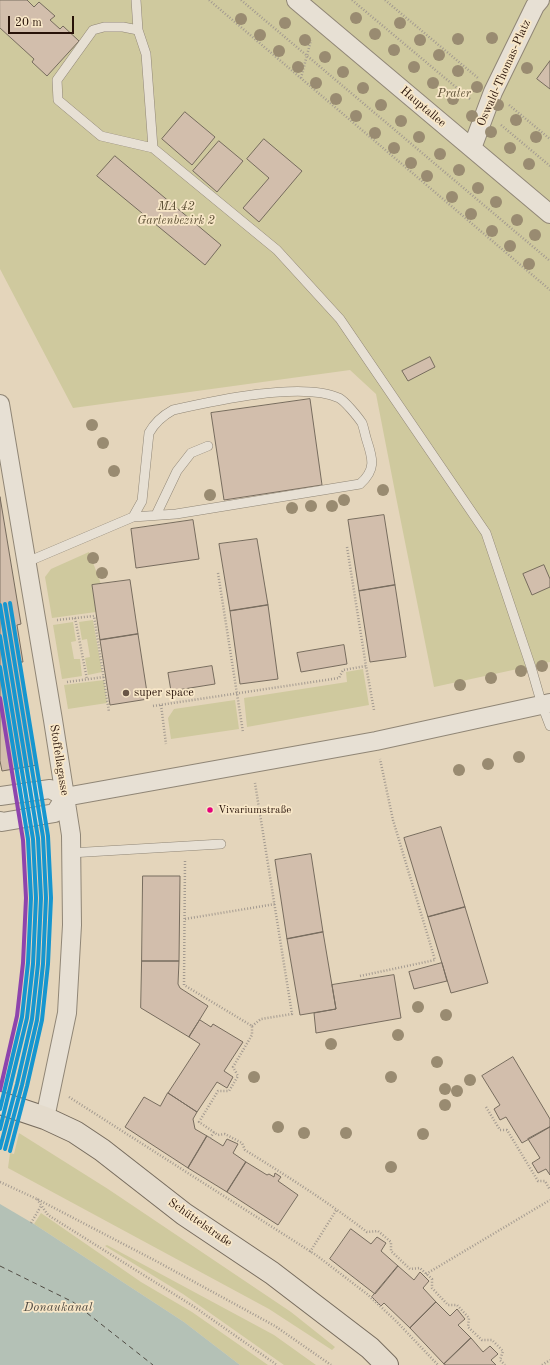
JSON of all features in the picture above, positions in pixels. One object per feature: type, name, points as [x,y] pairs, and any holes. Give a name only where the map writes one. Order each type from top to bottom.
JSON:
[{"type":"main road","name":"Schüttelstraße","points":[[0,1103],[45,1118],[75,1132],[102,1150],[184,1214],[272,1273],[370,1348],[387,1365]]},
{"type":"street","name":"Hauptallee","points":[[296,0],[550,214]]},
{"type":"street","name":"Oswald-Thomas-Platz","points":[[472,148],[493,92],[535,6],[540,0]]},
{"type":"street","name":"Stoffellagasse","points":[[0,404],[66,796],[71,835],[72,925],[67,1013],[45,1118]]},
{"type":"street","points":[[0,796],[50,789],[66,796],[376,741],[546,704]]},
{"type":"street","points":[[0,821],[2,822],[54,813],[66,796]]},
{"type":"lane","points":[[136,0],[138,30],[146,54],[153,148]]},
{"type":"lane","points":[[138,30],[123,27],[93,30],[58,80],[58,100],[101,136],[153,148],[277,250],[340,319],[486,533],[531,666],[546,704],[550,726]]},
{"type":"lane","points":[[28,566],[133,517],[176,514],[360,484],[368,478],[372,469],[372,458],[362,423],[341,399],[326,394],[309,392],[262,394],[173,410],[161,416],[149,433],[142,501],[133,517]]},
{"type":"lane","points":[[156,515],[177,471],[192,453],[208,446]]},
{"type":"lane","points":[[70,853],[221,844]]},
{"type":"path","points":[[209,0],[550,290]]},
{"type":"path","points":[[240,0],[550,261]]},
{"type":"path","points":[[352,0],[550,166]]},
{"type":"path","points":[[385,0],[550,139]]},
{"type":"path","points":[[301,78],[306,56],[319,19]]},
{"type":"path","points":[[347,547],[374,710]]},
{"type":"path","points":[[218,573],[243,732]]},
{"type":"path","points":[[50,621],[94,616],[109,712]]},
{"type":"path","points":[[75,618],[86,679]]},
{"type":"path","points":[[153,706],[340,678],[343,670],[366,666]]},
{"type":"path","points":[[61,682],[104,677]]},
{"type":"path","points":[[161,705],[166,744]]},
{"type":"path","points":[[360,976],[436,960],[393,820],[376,741]]},
{"type":"path","points":[[252,764],[292,1014],[261,1019],[252,1026]]},
{"type":"path","points":[[185,846],[184,984],[252,1026]]},
{"type":"path","points":[[184,919],[275,904]]},
{"type":"path","points":[[252,1026],[252,1035],[233,1067],[238,1076],[229,1092],[218,1091],[199,1122],[218,1135],[225,1134],[242,1144],[245,1150],[337,1209],[367,1232],[378,1231],[391,1242],[391,1251],[410,1269],[420,1268],[432,1279],[432,1288],[448,1305],[457,1305],[469,1318],[468,1327],[482,1340],[492,1340],[503,1351],[500,1360],[505,1365]]},
{"type":"path","points":[[51,1091],[66,1095],[310,1252],[367,1294],[396,1321],[438,1365]]},
{"type":"path","points":[[486,1107],[500,1130],[507,1130],[538,1181],[545,1181],[550,1190]]},
{"type":"path","points":[[210,1138],[214,1132]]},
{"type":"path","points":[[189,1174],[192,1170]]},
{"type":"path","points":[[0,1182],[37,1199],[156,1261],[275,1326],[331,1365]]},
{"type":"path","points":[[37,1199],[48,1215],[193,1306],[278,1365]]},
{"type":"path","points":[[426,1274],[550,1200]]},
{"type":"path","points":[[31,1223],[41,1206]]},
{"type":"path","points":[[310,1252],[337,1209]]},
{"type":"path","points":[[542,1365],[550,1360]]},
{"type":"green space","name":"MA 42 Gartenbezirk 2","points":[[0,0],[550,0],[550,662],[434,687],[376,394],[350,370],[73,408],[0,269]]},
{"type":"green space","points":[[89,552],[101,584],[92,585],[96,612],[52,618],[45,577],[51,569]]},
{"type":"green space","points":[[93,620],[102,672],[88,675],[85,658],[90,657],[87,639],[82,640],[79,622]]},
{"type":"green space","points":[[73,622],[76,641],[71,642],[74,659],[80,659],[82,676],[62,679],[53,625]]},
{"type":"green space","points":[[363,669],[369,705],[247,727],[244,698],[347,682],[346,672]]},
{"type":"green space","points":[[104,680],[107,703],[68,709],[64,685]]},
{"type":"green space","points":[[235,700],[239,729],[171,739],[168,718],[174,709]]},
{"type":"green space","points":[[19,1133],[108,1189],[291,1312],[335,1347],[332,1350],[269,1309],[8,1168],[10,1153],[14,1154]]},
{"type":"green space","points":[[41,1213],[141,1282],[192,1312],[268,1365],[240,1365],[184,1322],[34,1224]]},
{"type":"green space","points":[[107,1245],[274,1335],[316,1365],[284,1365],[183,1294],[105,1246]]},
{"type":"water","name":"Donaukanal","points":[[0,1204],[34,1224],[184,1322],[240,1365],[0,1365]]},
{"type":"building","points":[[0,0],[27,0],[34,7],[39,2],[55,16],[50,20],[60,29],[63,26],[79,41],[47,76],[32,62],[34,59],[0,28]]},
{"type":"building","points":[[550,61],[550,89],[537,79]]},
{"type":"building","points":[[185,112],[215,137],[192,165],[162,139]]},
{"type":"building","points":[[264,139],[302,171],[259,222],[243,208],[269,178],[247,159]]},
{"type":"building","points":[[219,141],[243,161],[217,192],[193,171]]},
{"type":"building","points":[[115,156],[221,245],[205,265],[97,176]]},
{"type":"building","points":[[430,357],[435,367],[408,381],[402,371]]},
{"type":"building","points":[[310,399],[322,485],[224,500],[211,413]]},
{"type":"building","points":[[0,497],[21,624],[17,625],[23,662],[19,662],[37,765],[2,771],[0,761]]},
{"type":"building","points":[[384,515],[395,585],[359,591],[348,520]]},
{"type":"building","points":[[193,520],[199,559],[136,568],[131,529]]},
{"type":"building","points":[[257,539],[268,605],[230,611],[219,544]]},
{"type":"building","points":[[544,565],[550,579],[550,587],[532,595],[523,574]]},
{"type":"building","points":[[130,580],[138,634],[100,640],[92,585]]},
{"type":"building","points":[[395,585],[406,657],[370,662],[359,591]]},
{"type":"building","points":[[268,605],[278,679],[240,684],[230,611]]},
{"type":"building","points":[[138,634],[148,699],[110,705],[100,640]]},
{"type":"building","points":[[344,645],[347,664],[301,672],[297,653]]},
{"type":"building","points":[[212,666],[215,684],[171,691],[168,673]]},
{"type":"building","points":[[441,827],[465,907],[428,917],[404,838]]},
{"type":"building","points":[[311,854],[323,932],[287,939],[275,860]]},
{"type":"building","points":[[143,876],[180,876],[179,961],[142,961]]},
{"type":"building","points":[[465,907],[488,983],[451,993],[428,917]]},
{"type":"building","points":[[323,932],[336,1009],[300,1015],[287,939]]},
{"type":"building","points":[[142,961],[179,961],[178,984],[180,988],[208,1006],[189,1037],[141,1008]]},
{"type":"building","points":[[442,963],[447,981],[414,989],[409,972]]},
{"type":"building","points":[[394,975],[401,1018],[316,1033],[314,1013],[336,1009],[332,985]]},
{"type":"building","points":[[200,1020],[211,1027],[213,1024],[243,1042],[224,1071],[233,1077],[227,1088],[217,1082],[197,1112],[168,1093],[200,1044],[189,1037]]},
{"type":"building","points":[[513,1057],[550,1119],[550,1127],[522,1143],[506,1117],[500,1120],[494,1109],[500,1105],[482,1076]]},
{"type":"building","points":[[168,1093],[197,1112],[193,1119],[195,1129],[207,1136],[188,1168],[125,1127],[144,1097],[160,1106]]},
{"type":"building","points":[[550,1127],[550,1175],[546,1169],[538,1173],[532,1163],[540,1158],[528,1139]]},
{"type":"building","points":[[207,1136],[223,1146],[227,1139],[238,1144],[233,1153],[246,1162],[227,1192],[188,1168]]},
{"type":"building","points":[[246,1162],[267,1175],[269,1174],[274,1177],[275,1173],[281,1177],[278,1181],[298,1195],[278,1225],[227,1192]]},
{"type":"building","points":[[351,1229],[371,1244],[377,1237],[386,1243],[381,1251],[398,1266],[375,1294],[330,1259]]},
{"type":"building","points":[[398,1266],[414,1280],[420,1272],[429,1281],[423,1288],[436,1302],[410,1328],[384,1303],[381,1306],[372,1297]]},
{"type":"building","points":[[436,1302],[450,1316],[457,1309],[465,1319],[458,1325],[471,1338],[444,1364],[410,1328]]},
{"type":"building","points":[[471,1338],[483,1352],[490,1346],[498,1354],[491,1360],[496,1365],[444,1364]]},
{"type":"ferry route","points":[[0,1266],[73,1302],[153,1365]]},
{"type":"transit line","points":[[10,603],[48,836],[51,898],[48,964],[42,1020],[10,1151]]},
{"type":"transit line","points":[[5,604],[43,837],[46,898],[43,964],[37,1020],[5,1149]]},
{"type":"transit line","points":[[0,605],[38,838],[41,898],[38,964],[32,1019],[0,1148]]},
{"type":"transit line","points":[[0,636],[33,839],[36,898],[33,964],[27,1018],[0,1129]]},
{"type":"transit line","points":[[0,667],[28,839],[31,898],[28,963],[22,1017],[0,1109]]},
{"type":"transit line","points":[[0,698],[23,840],[26,898],[23,963],[17,1016],[0,1090]]},
{"type":"place","name":"super space","points":[[126,693]]},
{"type":"place","name":"Vivariumstraße","points":[[210,810]]},
{"type":"park label","name":"Prater","points":[[454,94]]}]
